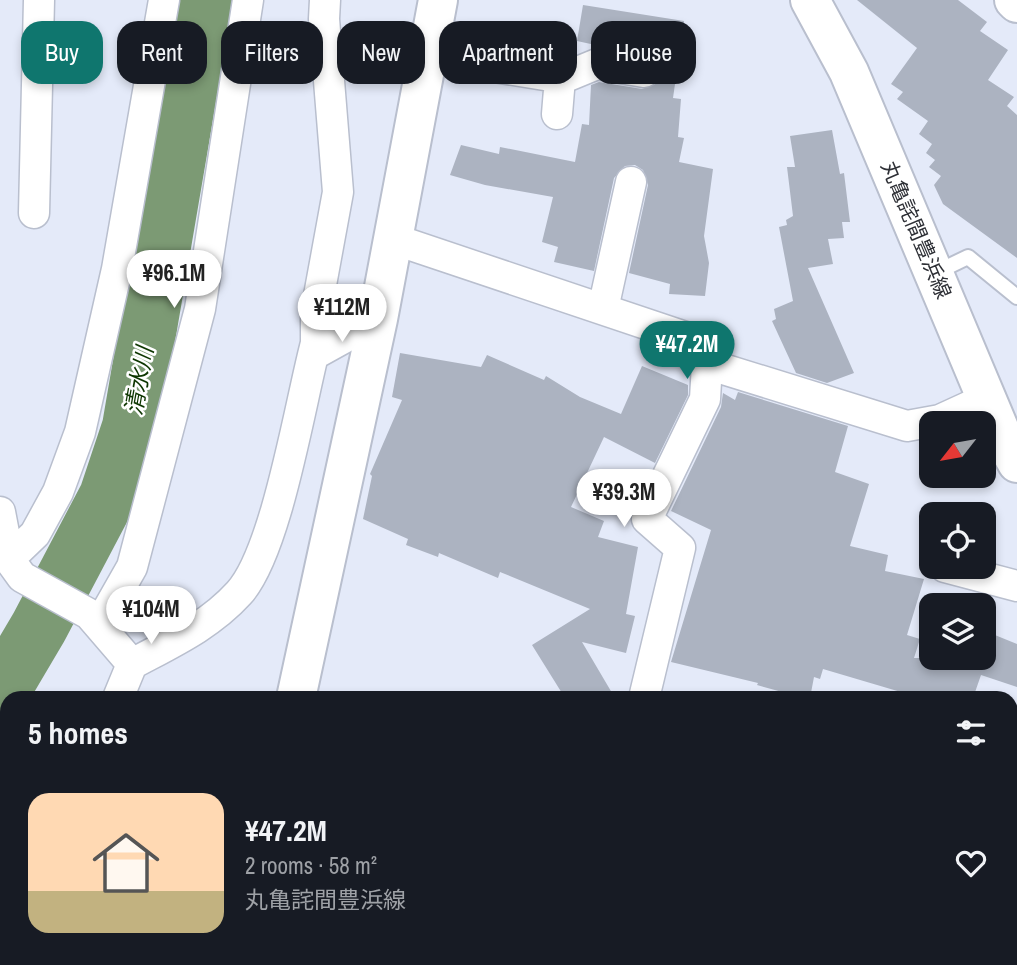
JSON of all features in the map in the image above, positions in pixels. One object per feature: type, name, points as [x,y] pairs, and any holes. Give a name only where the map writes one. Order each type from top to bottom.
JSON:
[{"type":"street","points":[[34,213],[39,0]]},
{"type":"street","points":[[15,568],[58,492],[80,432],[117,269],[164,0]]},
{"type":"street","points":[[94,620],[132,567],[200,309],[248,0]]},
{"type":"street","points":[[121,691],[132,664],[200,628],[241,592],[268,539],[313,355],[316,312],[338,192],[324,19],[325,0]]},
{"type":"street","points":[[298,691],[378,319],[438,0]]},
{"type":"street","name":"丸亀詫間豊浜線","points":[[810,0],[849,72],[1017,463]]},
{"type":"street","points":[[427,56],[439,58]]},
{"type":"street","points":[[557,114],[560,84]]},
{"type":"street","points":[[603,309],[631,182]]},
{"type":"street","points":[[393,239],[685,337],[707,364],[908,426],[940,420],[988,398]]},
{"type":"street","points":[[313,355],[378,319]]},
{"type":"street","points":[[646,691],[680,548],[647,519],[705,400],[707,364]]},
{"type":"street","points":[[0,512],[15,568],[94,620],[132,664]]},
{"type":"street","points":[[990,579],[1017,586]]},
{"type":"lane","points":[[934,273],[968,257],[1017,297]]},
{"type":"building","points":[[857,0],[958,0],[987,22],[980,31],[1008,50],[988,80],[1014,97],[1007,106],[1017,115],[1017,258],[943,204],[934,185],[941,176],[929,167],[935,160],[926,153],[932,144],[919,134],[928,121],[897,99],[903,92],[891,84],[917,48]]},
{"type":"building","points":[[583,5],[684,21],[591,21],[591,44],[577,41]]},
{"type":"building","points":[[611,84],[642,89],[655,84],[675,84],[673,98],[681,99],[678,137],[684,138],[679,162],[713,169],[704,236],[709,263],[705,296],[669,294],[670,284],[629,273],[648,185],[643,170],[635,165],[625,166],[614,178],[594,271],[554,262],[558,247],[542,242],[553,197],[485,185],[450,175],[461,145],[499,154],[500,147],[575,162],[582,124],[589,125],[591,85]]},
{"type":"building","points":[[832,130],[840,174],[844,173],[850,222],[842,222],[844,238],[828,239],[833,264],[808,268],[854,373],[827,383],[796,373],[772,321],[776,319],[774,309],[793,301],[779,227],[787,225],[786,220],[793,216],[787,167],[795,167],[790,136]]},
{"type":"building","points":[[400,353],[481,367],[487,355],[544,380],[546,376],[580,397],[621,414],[642,366],[688,385],[688,395],[655,463],[604,437],[571,507],[604,521],[598,537],[638,547],[626,614],[635,616],[626,653],[582,642],[611,691],[561,691],[532,645],[590,609],[500,572],[498,578],[439,553],[438,557],[406,545],[408,539],[363,519],[372,476],[370,474],[402,400],[392,397]]},
{"type":"building","points":[[738,392],[848,426],[835,472],[869,484],[850,546],[888,555],[885,571],[924,579],[907,635],[919,639],[914,658],[919,658],[919,670],[996,670],[996,635],[1017,644],[1017,687],[981,675],[975,691],[897,691],[823,669],[820,679],[814,677],[811,691],[779,691],[757,685],[758,683],[671,662],[711,530],[671,511],[721,407],[723,393],[735,400]]},
{"type":"waterway","name":"清水川","points":[[1,691],[39,627],[108,496],[131,427],[204,0]]}]
